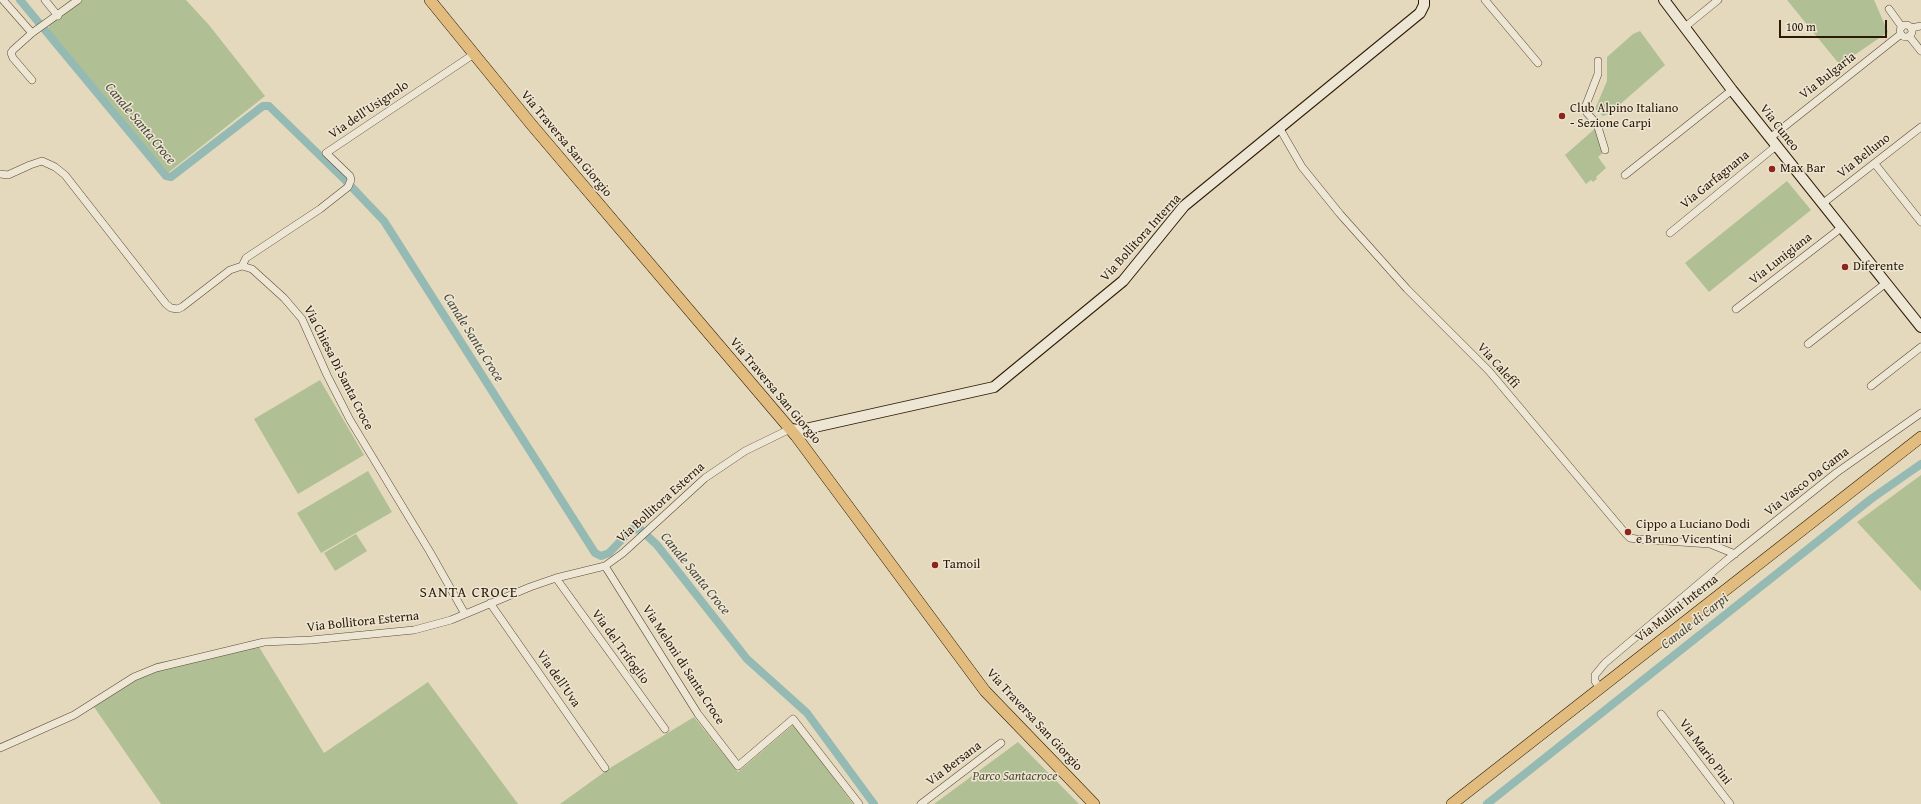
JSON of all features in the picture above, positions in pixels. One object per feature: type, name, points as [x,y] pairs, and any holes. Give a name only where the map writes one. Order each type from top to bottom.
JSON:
[{"type":"main road","name":"Via Traversa San Giorgio","points":[[430,0],[556,154],[790,429],[985,691],[1094,804]]},
{"type":"main road","name":"Via Mulini Interna","points":[[1452,804],[1599,687],[1897,455],[1921,438]]},
{"type":"street","points":[[3,0],[34,31]]},
{"type":"street","points":[[45,0],[56,16]]},
{"type":"street","points":[[32,80],[13,58],[11,53],[34,31],[78,0]]},
{"type":"street","name":"Via Bollitora Interna","points":[[790,429],[802,430],[994,387],[1123,281],[1184,206],[1420,13],[1423,8],[1424,0]]},
{"type":"street","points":[[1486,0],[1538,63]]},
{"type":"street","name":"Via Cuneo","points":[[1664,0],[1732,90],[1921,327]]},
{"type":"street","points":[[1685,27],[1718,0]]},
{"type":"street","points":[[1889,9],[1905,37],[1909,36],[1921,51]]},
{"type":"street","points":[[1901,31],[1907,25],[1911,28],[1921,26]]},
{"type":"street","points":[[1909,36],[1912,32],[1911,28]]},
{"type":"street","name":"Via Bulgaria","points":[[1773,142],[1901,31]]},
{"type":"street","name":"Via dell'Usignolo","points":[[242,266],[246,258],[320,209],[346,189],[350,182],[350,176],[326,153],[474,54]]},
{"type":"street","points":[[1598,61],[1598,74],[1586,105],[1587,113],[1597,124],[1605,150]]},
{"type":"street","points":[[1625,175],[1732,90]]},
{"type":"street","name":"Via Belluno","points":[[1822,204],[1921,127]]},
{"type":"street","name":"Via Caleffi","points":[[1280,129],[1302,167],[1340,214],[1407,289],[1489,371],[1630,538],[1710,544],[1735,554]]},
{"type":"street","name":"Via Garfagnana","points":[[1670,233],[1773,142]]},
{"type":"street","points":[[0,174],[8,176],[42,161],[55,167],[65,176],[171,308],[178,309],[182,307],[230,270],[242,266]]},
{"type":"street","points":[[1875,164],[1921,222]]},
{"type":"street","name":"Via Lunigiana","points":[[1736,309],[1841,228]]},
{"type":"street","name":"Via Chiesa Di Santa Croce","points":[[242,266],[252,269],[298,313],[326,376],[350,420],[430,552],[465,614]]},
{"type":"street","points":[[1808,344],[1886,283]]},
{"type":"street","points":[[1871,386],[1921,347]]},
{"type":"street","name":"Via Vasco Da Gama","points":[[1599,687],[1595,681],[1595,675],[1605,663],[1735,554],[1836,473],[1921,413]]},
{"type":"street","name":"Via Bollitora Esterna","points":[[0,748],[74,715],[134,677],[156,668],[264,642],[311,640],[414,630],[451,620],[490,603],[556,578],[605,566],[642,536],[719,468],[745,451],[790,429]]},
{"type":"street","name":"Via Meloni di Santa Croce","points":[[605,566],[698,714],[738,766],[793,719],[859,804]]},
{"type":"street","name":"Via del Trifoglio","points":[[556,578],[665,729]]},
{"type":"street","name":"Via dell'Uva","points":[[490,603],[605,768]]},
{"type":"street","name":"Via Mario Pini","points":[[1661,714],[1730,804]]},
{"type":"street","name":"Via Bersana","points":[[921,804],[1001,743]]},
{"type":"green space","points":[[70,0],[186,0],[209,25],[265,96],[164,176],[80,74],[48,39],[49,17]]},
{"type":"green space","points":[[1787,0],[1874,0],[1888,32],[1840,65]]},
{"type":"green space","points":[[1640,31],[1665,65],[1609,114],[1603,116],[1595,109],[1607,81],[1607,57],[1633,34]]},
{"type":"green space","points":[[1598,126],[1599,140],[1603,153],[1598,157],[1606,168],[1596,177],[1597,179],[1593,182],[1591,180],[1586,184],[1565,155]]},
{"type":"green space","points":[[1787,181],[1811,210],[1709,292],[1685,263]]},
{"type":"green space","points":[[320,380],[364,455],[298,494],[254,419]]},
{"type":"green space","points":[[368,471],[392,512],[321,553],[297,513]]},
{"type":"green space","points":[[1921,475],[1921,591],[1857,522]]},
{"type":"green space","points":[[356,534],[367,551],[335,571],[324,553]]},
{"type":"green space","points":[[256,642],[324,753],[428,682],[518,804],[161,804],[92,704],[156,663],[177,659],[209,657]]},
{"type":"green space","points":[[694,717],[738,772],[794,724],[853,804],[560,804],[610,768]]},
{"type":"green space","name":"Parco Santacroce","points":[[1018,742],[1079,804],[934,804]]},
{"type":"waterway","name":"Canale Santa Croce","points":[[20,0],[166,176],[171,177],[263,106],[269,106],[346,181],[384,221],[595,553],[601,556],[609,553],[632,529],[641,530],[657,545],[747,659],[807,713],[874,804]]},
{"type":"waterway","name":"Canale di Carpi","points":[[1487,804],[1871,499],[1921,464]]},
{"type":"place","name":"Club Alpino Italiano - Sezione Carpi","points":[[1562,116]]},
{"type":"place","name":"Max Bar","points":[[1772,169]]},
{"type":"place","name":"Diferente","points":[[1845,267]]},
{"type":"place","name":"Cippo a Luciano Dodi e Bruno Vicentini","points":[[1628,532]]},
{"type":"place","name":"Tamoil","points":[[935,565]]},
{"type":"district","name":"SANTA CROCE","points":[[469,593]]}]
